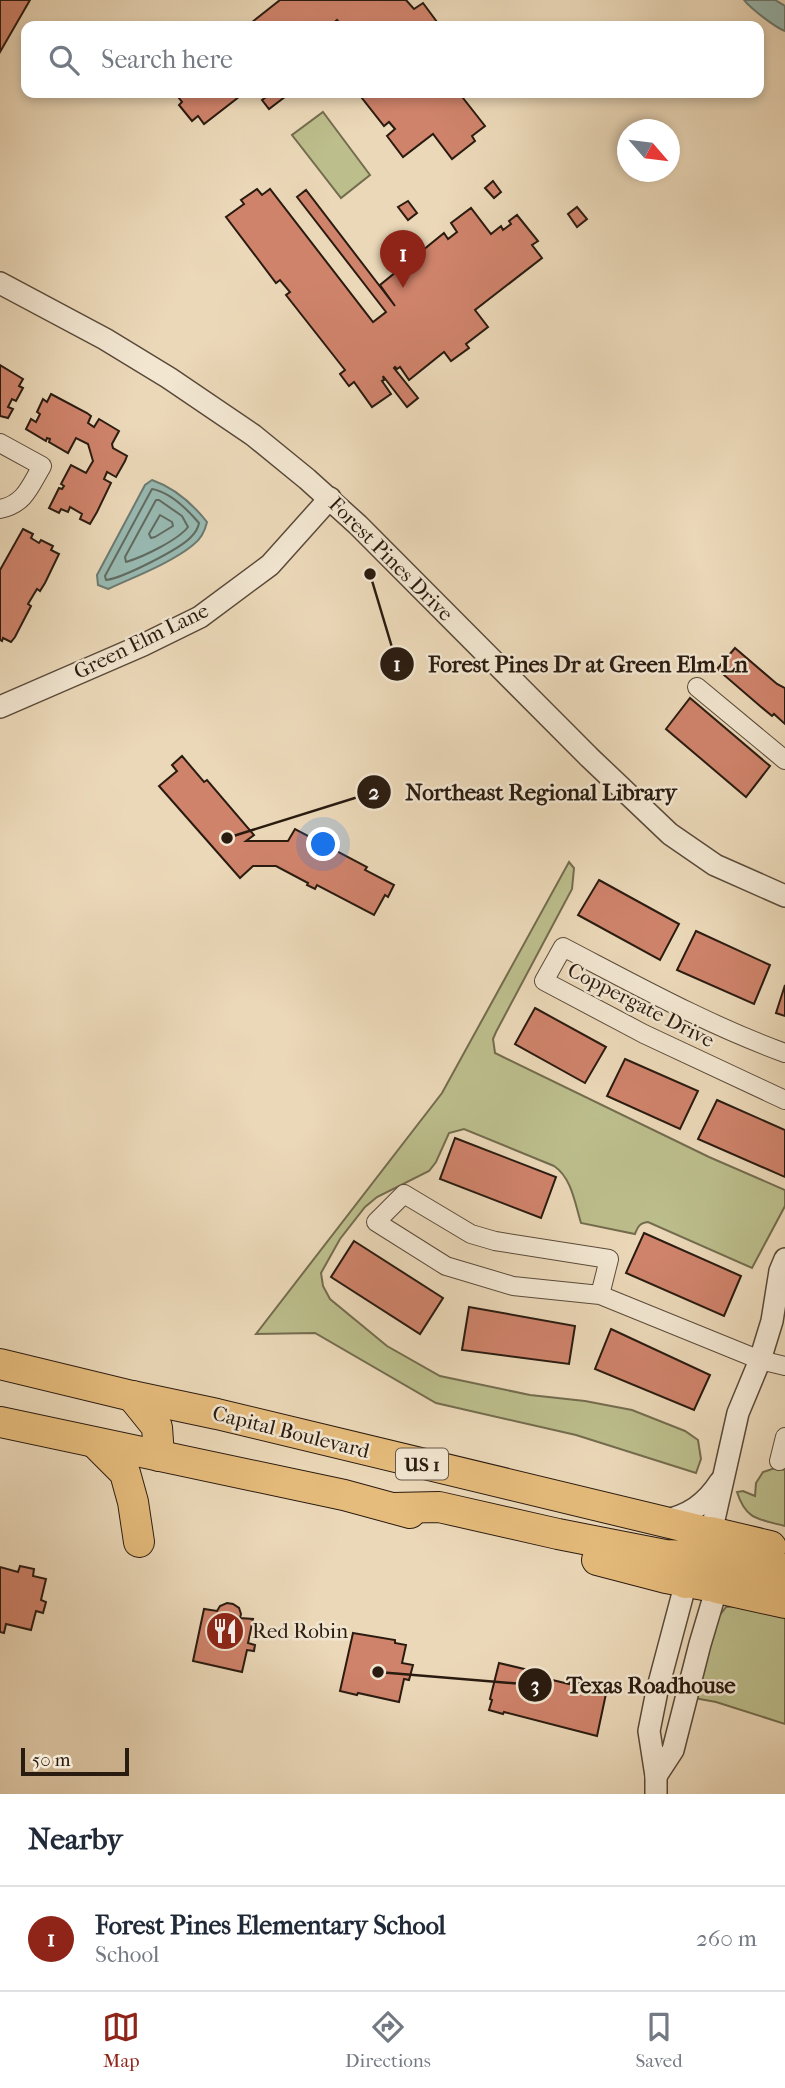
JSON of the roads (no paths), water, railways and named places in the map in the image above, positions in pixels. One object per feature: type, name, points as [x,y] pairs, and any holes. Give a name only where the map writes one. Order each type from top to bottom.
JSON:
[{"type":"highway","name":"Capital Boulevard","points":[[0,1364],[785,1550]]},
{"type":"highway","points":[[132,1396],[157,1427],[159,1456]]},
{"type":"highway","name":"US 1","points":[[0,1422],[344,1495],[686,1582],[785,1602]]},
{"type":"highway","points":[[96,1444],[125,1473],[134,1502],[139,1542]]},
{"type":"highway","points":[[393,1508],[439,1507],[665,1555],[690,1556],[705,1544],[711,1533]]},
{"type":"highway","points":[[686,1582],[704,1570],[730,1559],[785,1570]]},
{"type":"street","name":"Forest Pines Drive","points":[[0,284],[105,339],[169,378],[253,435],[330,498],[661,826],[715,865],[785,896]]},
{"type":"street","points":[[0,443],[42,466],[24,496],[12,506],[0,509]]},
{"type":"street","name":"Green Elm Lane","points":[[0,707],[143,645],[200,617],[270,565],[330,498]]},
{"type":"street","points":[[697,687],[785,760]]},
{"type":"street","name":"Coppergate Drive","points":[[785,1053],[757,1043],[670,1002],[563,947],[544,981],[644,1034],[785,1100]]},
{"type":"street","points":[[600,1295],[609,1259],[495,1241],[471,1234],[404,1194],[376,1222],[446,1266],[513,1286],[600,1295],[760,1360],[785,1366]]},
{"type":"street","points":[[711,1533],[738,1413],[760,1360],[772,1321],[780,1271],[785,1259]]},
{"type":"street","points":[[779,1461],[785,1437]]},
{"type":"street","points":[[662,1521],[679,1517],[704,1503],[724,1474]]},
{"type":"street","points":[[656,1785],[649,1731],[686,1582]]},
{"type":"street","points":[[656,1785],[673,1749],[717,1587]]},
{"type":"water","points":[[744,0],[775,0],[785,6],[785,31],[763,17]]},
{"type":"water","points":[[152,480],[176,492],[195,509],[207,522],[204,532],[193,545],[163,564],[108,589],[98,585],[97,575],[145,485]]},
{"type":"place","name":"Forest Pines Elementary School","points":[[403,288]]},
{"type":"place","name":"Forest Pines Dr at Green Elm Ln","points":[[370,574]]},
{"type":"place","name":"Northeast Regional Library","points":[[227,838]]},
{"type":"place","name":"Red Robin","points":[[225,1631]]},
{"type":"place","name":"Texas Roadhouse","points":[[378,1672]]}]
